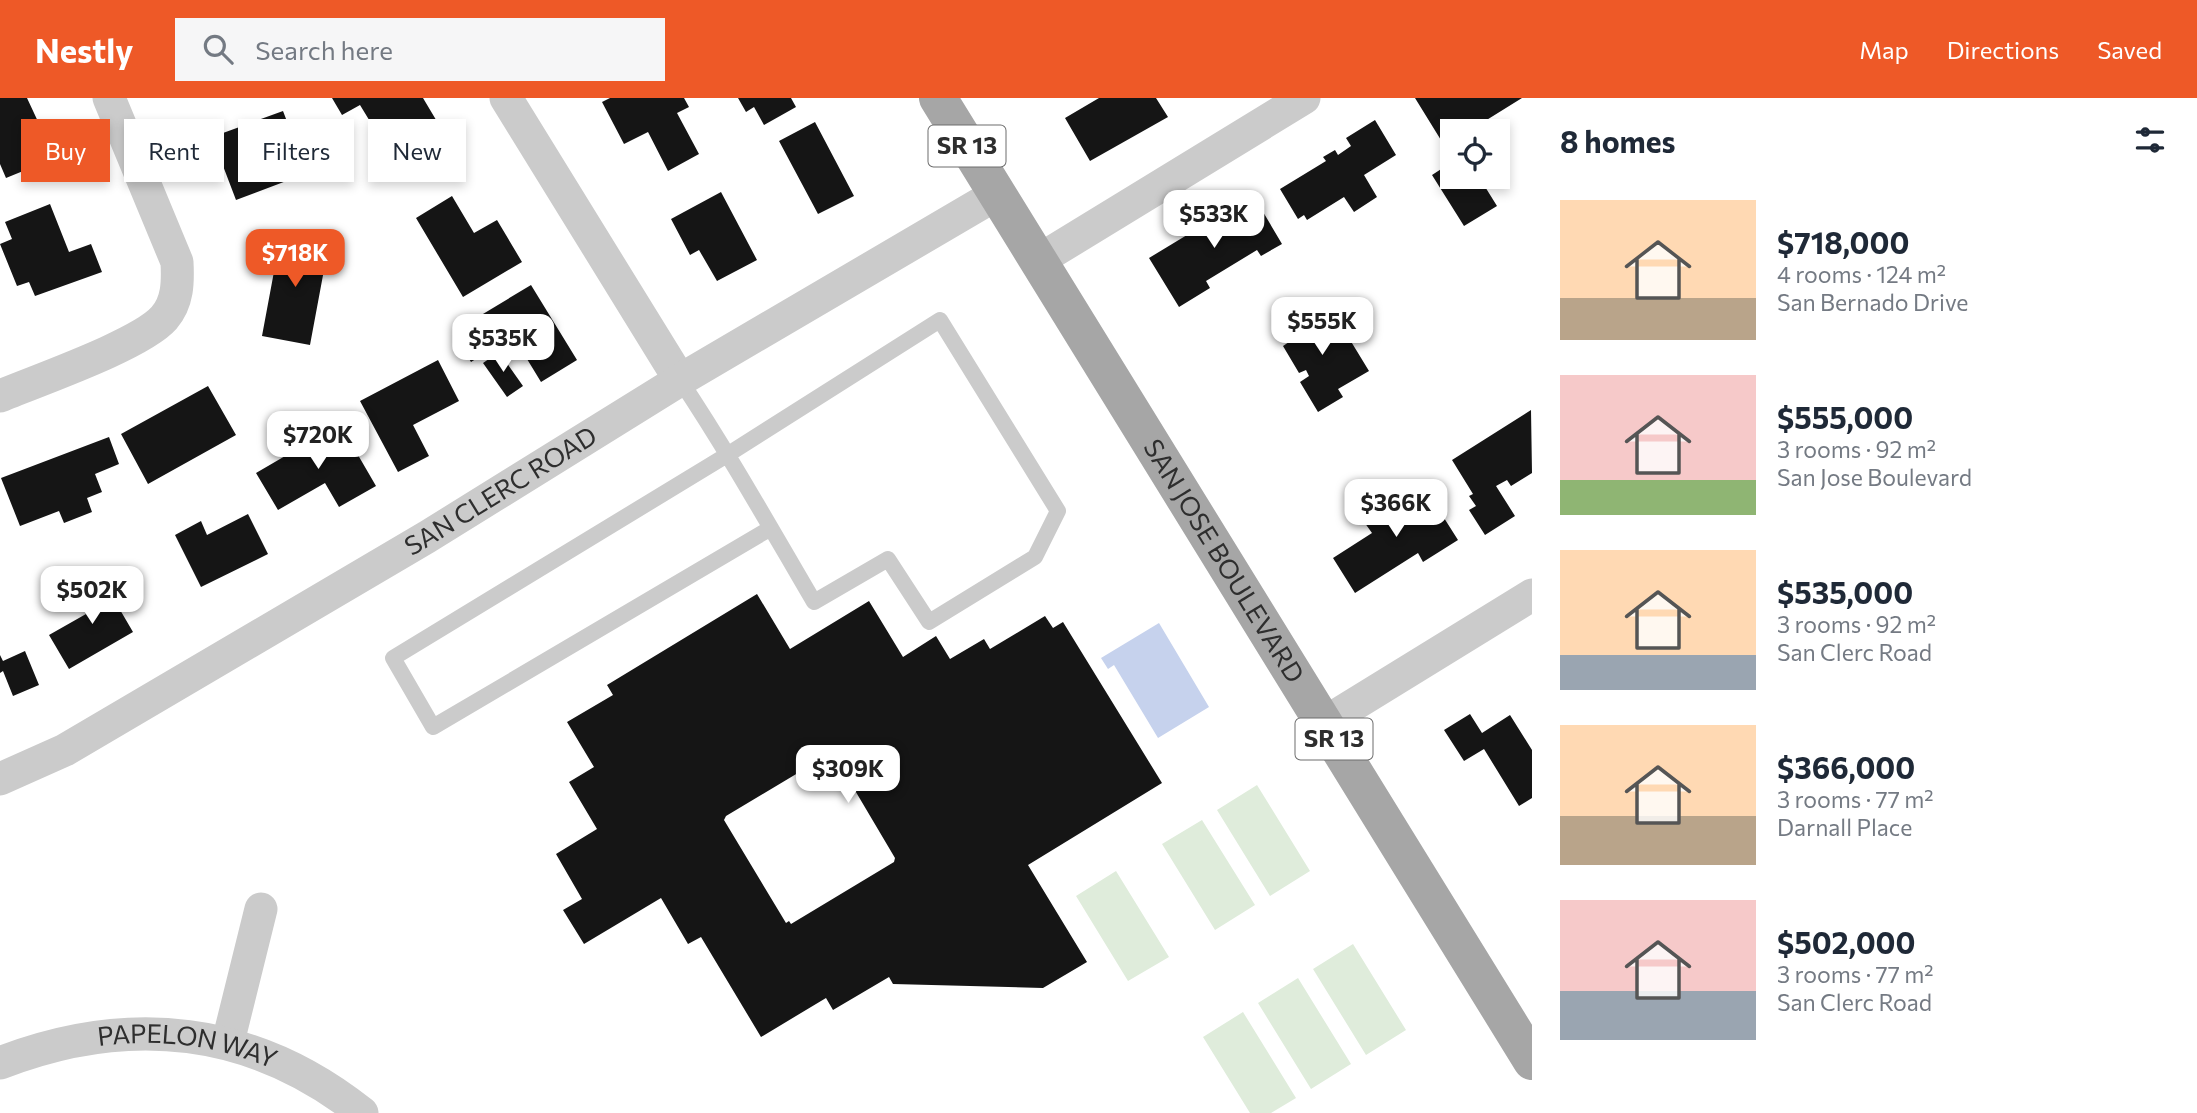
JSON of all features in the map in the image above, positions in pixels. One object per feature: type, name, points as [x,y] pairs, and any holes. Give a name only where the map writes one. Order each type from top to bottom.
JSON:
[{"type":"main road","name":"SAN JOSE BOULEVARD","points":[[938,98],[1532,1061]]},
{"type":"street","points":[[0,396],[144,335],[165,317],[178,290],[177,262],[109,98]]},
{"type":"street","points":[[506,98],[680,380]]},
{"type":"street","points":[[1039,260],[1304,98]]},
{"type":"street","name":"SAN CLERC ROAD","points":[[0,779],[77,744],[428,537],[680,380],[997,194]]},
{"type":"street","points":[[1324,723],[1532,595]]},
{"type":"street","points":[[228,1042],[261,909]]},
{"type":"street","name":"PAPELON WAY","points":[[0,1063],[36,1050],[100,1038],[150,1034],[228,1042],[281,1062],[341,1096],[362,1113]]},
{"type":"lane","points":[[680,380],[727,455],[771,528],[814,602],[888,558],[929,622],[1035,557],[1058,511],[940,320],[727,455],[393,658],[433,727],[771,528]]},
{"type":"green space","points":[[1257,785],[1310,871],[1270,896],[1217,810]]},
{"type":"green space","points":[[1202,820],[1255,905],[1215,930],[1162,844]]},
{"type":"green space","points":[[1116,871],[1169,957],[1128,981],[1076,896]]},
{"type":"green space","points":[[1353,944],[1406,1030],[1366,1055],[1313,969]]},
{"type":"green space","points":[[1298,978],[1351,1064],[1311,1089],[1258,1003]]},
{"type":"green space","points":[[1243,1012],[1296,1098],[1271,1113],[1250,1113],[1203,1037]]},
{"type":"water","points":[[1159,623],[1209,707],[1158,738],[1114,665],[1108,669],[1101,658]]},
{"type":"building","points":[[0,98],[27,98],[37,119],[21,119],[21,172],[6,178],[0,164]]},
{"type":"building","points":[[332,98],[423,98],[436,119],[369,119],[360,105],[342,115]]},
{"type":"building","points":[[610,98],[684,98],[689,107],[677,113],[699,154],[668,171],[648,132],[624,144],[602,102]]},
{"type":"building","points":[[738,98],[791,98],[796,107],[764,125],[754,107],[746,112]]},
{"type":"building","points":[[1099,98],[1156,98],[1168,117],[1090,161],[1065,118]]},
{"type":"building","points":[[1415,98],[1522,98],[1488,119],[1440,119],[1440,139]]},
{"type":"building","points":[[283,111],[286,119],[261,119]]},
{"type":"building","points":[[1375,120],[1396,155],[1364,175],[1377,197],[1354,212],[1344,197],[1307,220],[1304,215],[1298,219],[1280,189],[1326,161],[1323,157],[1335,150],[1338,155],[1351,146],[1346,138]]},
{"type":"building","points":[[815,122],[854,196],[818,214],[779,141]]},
{"type":"building","points":[[238,127],[238,182],[284,182],[236,200],[224,168],[224,133]]},
{"type":"building","points":[[1440,170],[1440,188],[1432,175]]},
{"type":"building","points":[[1441,189],[1486,189],[1497,206],[1464,226]]},
{"type":"building","points":[[721,192],[757,260],[717,281],[699,250],[690,255],[671,219]]},
{"type":"building","points":[[1253,195],[1282,244],[1261,256],[1257,250],[1206,281],[1210,288],[1179,307],[1149,258]]},
{"type":"building","points":[[452,196],[474,233],[497,220],[522,262],[463,297],[416,218]]},
{"type":"building","points":[[50,204],[69,252],[91,244],[102,272],[35,296],[29,282],[17,286],[0,244],[12,239],[5,222]]},
{"type":"building","points":[[281,234],[329,243],[310,345],[262,336]]},
{"type":"building","points":[[531,285],[577,360],[541,382],[513,336],[471,362],[453,332]]},
{"type":"building","points":[[1321,305],[1338,334],[1344,330],[1369,371],[1338,389],[1343,397],[1318,412],[1300,382],[1309,376],[1306,370],[1299,373],[1283,346],[1289,342],[1280,329]]},
{"type":"building","points":[[499,352],[523,386],[507,397],[483,363]]},
{"type":"building","points":[[438,360],[459,401],[413,425],[429,456],[398,472],[360,401]]},
{"type":"building","points":[[208,386],[236,435],[148,484],[121,434]]},
{"type":"building","points":[[1531,410],[1532,473],[1511,486],[1507,480],[1496,486],[1515,516],[1485,535],[1469,510],[1476,506],[1469,496],[1473,494],[1452,460]]},
{"type":"building","points":[[340,424],[376,486],[339,507],[325,483],[278,510],[256,473]]},
{"type":"building","points":[[109,437],[119,464],[95,474],[102,492],[87,498],[92,512],[64,523],[59,511],[20,526],[1,478]]},
{"type":"building","points":[[1425,488],[1458,540],[1423,562],[1418,553],[1355,593],[1333,558],[1372,533],[1362,519],[1403,493],[1407,499]]},
{"type":"building","points":[[248,514],[268,554],[201,587],[175,535],[201,521],[207,535]]},
{"type":"building","points":[[102,579],[133,632],[69,669],[49,635],[86,614],[75,595]]},
{"type":"building","points":[[757,594],[790,649],[869,601],[903,657],[936,636],[950,659],[984,639],[990,649],[1045,616],[1053,628],[1063,622],[1162,783],[1028,865],[1087,962],[1043,988],[893,984],[889,977],[833,1010],[826,998],[761,1037],[701,937],[688,944],[661,898],[584,944],[563,910],[582,899],[556,854],[597,829],[569,782],[594,767],[567,722],[613,695],[607,685]],"holes":[[[828,755],[834,755],[895,858],[894,862],[791,924],[789,921],[786,923],[724,820],[726,816]]]},
{"type":"building","points":[[25,651],[39,685],[13,696],[3,671],[0,673],[0,655],[3,661]]},
{"type":"building","points":[[1470,714],[1482,733],[1510,715],[1532,750],[1532,798],[1519,806],[1484,749],[1464,761],[1444,730]]}]
